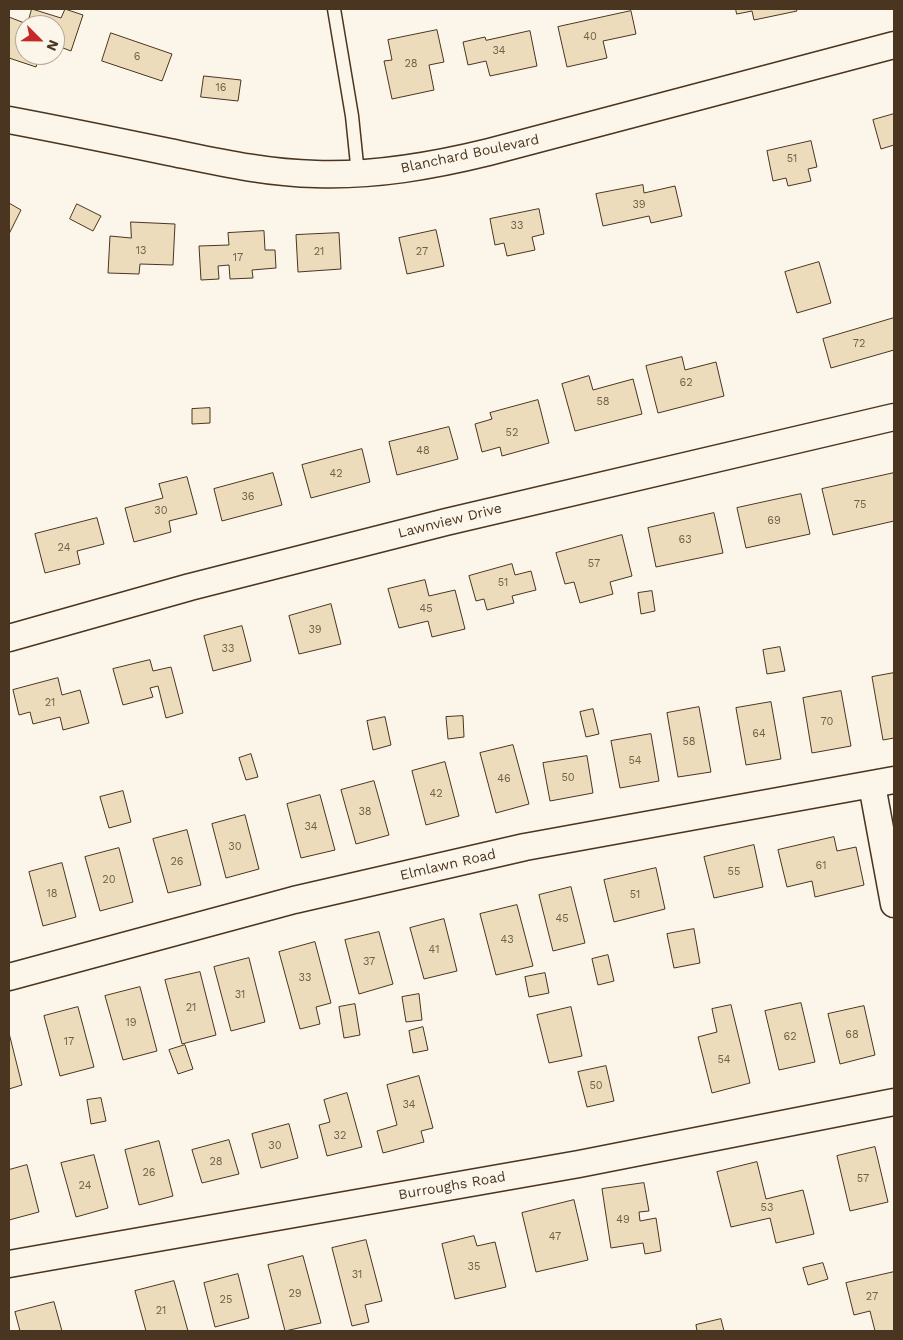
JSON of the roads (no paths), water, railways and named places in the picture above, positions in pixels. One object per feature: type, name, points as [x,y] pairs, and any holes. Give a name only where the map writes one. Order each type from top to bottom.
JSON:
[{"type":"street","name":"Blanchard Boulevard","points":[[9,120],[225,164],[272,171],[358,174],[408,169],[489,152],[894,46]]},
{"type":"street","name":"Lawnview Drive","points":[[9,638],[190,587],[489,511],[894,417]]},
{"type":"street","points":[[883,782],[894,904]]},
{"type":"street","name":"Elmlawn Road","points":[[9,978],[294,900],[525,847],[883,782]]},
{"type":"street","name":"Burroughs Road","points":[[9,1264],[560,1167],[894,1102]]},
{"type":"lane","points":[[334,9],[352,116],[358,174]]}]
